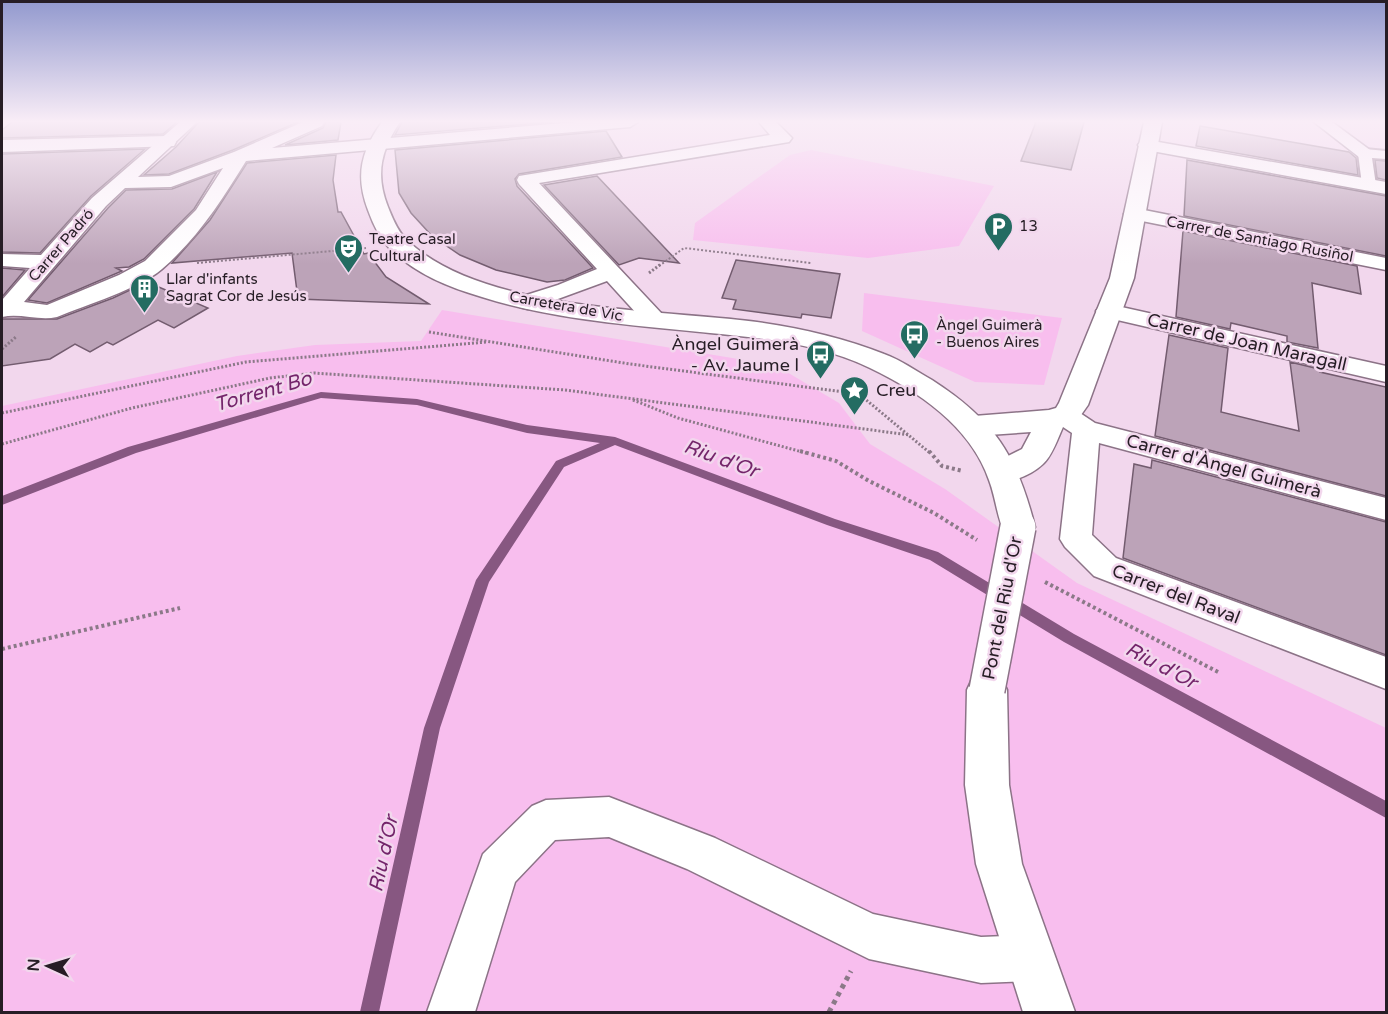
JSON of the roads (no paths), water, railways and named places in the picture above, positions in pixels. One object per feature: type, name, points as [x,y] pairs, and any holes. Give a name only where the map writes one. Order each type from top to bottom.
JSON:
[{"type":"main road","name":"Carretera de Vic","points":[[370,169],[369,188],[383,221],[396,242],[420,262],[472,286],[528,302],[656,320],[723,326],[835,346],[879,362],[948,403],[974,426],[995,454],[1003,472],[1012,498],[1018,527]]},
{"type":"main road","points":[[1003,472],[1033,456],[1068,422],[1122,278],[1142,169]]},
{"type":"main road","points":[[974,426],[1068,422]]},
{"type":"main road","name":"Pont del Riu d'Or","points":[[1018,527],[987,690],[987,785],[999,864],[1049,1012]]},
{"type":"street","name":"Carrer Padró","points":[[5,309],[99,202],[137,169]]},
{"type":"street","points":[[122,183],[171,181],[203,169]]},
{"type":"street","points":[[5,309],[49,312],[127,280],[153,266],[203,214],[232,169]]},
{"type":"street","points":[[591,169],[526,180],[656,320]]},
{"type":"street","points":[[1284,169],[1378,186]]},
{"type":"street","points":[[1371,169],[1378,186]]},
{"type":"street","name":"Carrer de Santiago Rusiñol","points":[[1134,214],[1386,264]]},
{"type":"street","points":[[2,260],[45,262]]},
{"type":"street","points":[[528,302],[566,291],[609,272]]},
{"type":"street","name":"Carrer de Joan Maragall","points":[[1108,311],[1386,374]]},
{"type":"street","name":"Carrer d'Àngel Guimerà","points":[[1068,422],[1386,509]]},
{"type":"street","name":"Carrer del Raval","points":[[1068,422],[1076,540],[1105,567],[1386,674]]},
{"type":"street","points":[[451,1012],[498,869],[546,820],[609,817],[700,853],[869,936],[981,960],[1029,958]]},
{"type":"waterway","name":"Torrent Bo","points":[[2,501],[132,450],[321,395],[417,402],[527,429],[614,441]]},
{"type":"waterway","name":"Riu d'Or","points":[[369,1012],[432,728],[483,580],[560,464],[615,441],[831,522],[934,556],[1069,638],[1386,810]]},
{"type":"place","name":"13","points":[[998,252]]},
{"type":"place","name":"Teatre Casal Cultural","points":[[348,274]]},
{"type":"place","name":"Llar d'infants Sagrat Cor de Jesús","points":[[145,314]]},
{"type":"place","name":"Àngel Guimerà - Buenos Aires","points":[[915,360]]},
{"type":"place","name":"Àngel Guimerà - Av. Jaume l","points":[[820,380]]},
{"type":"place","name":"Creu","points":[[855,416]]}]
